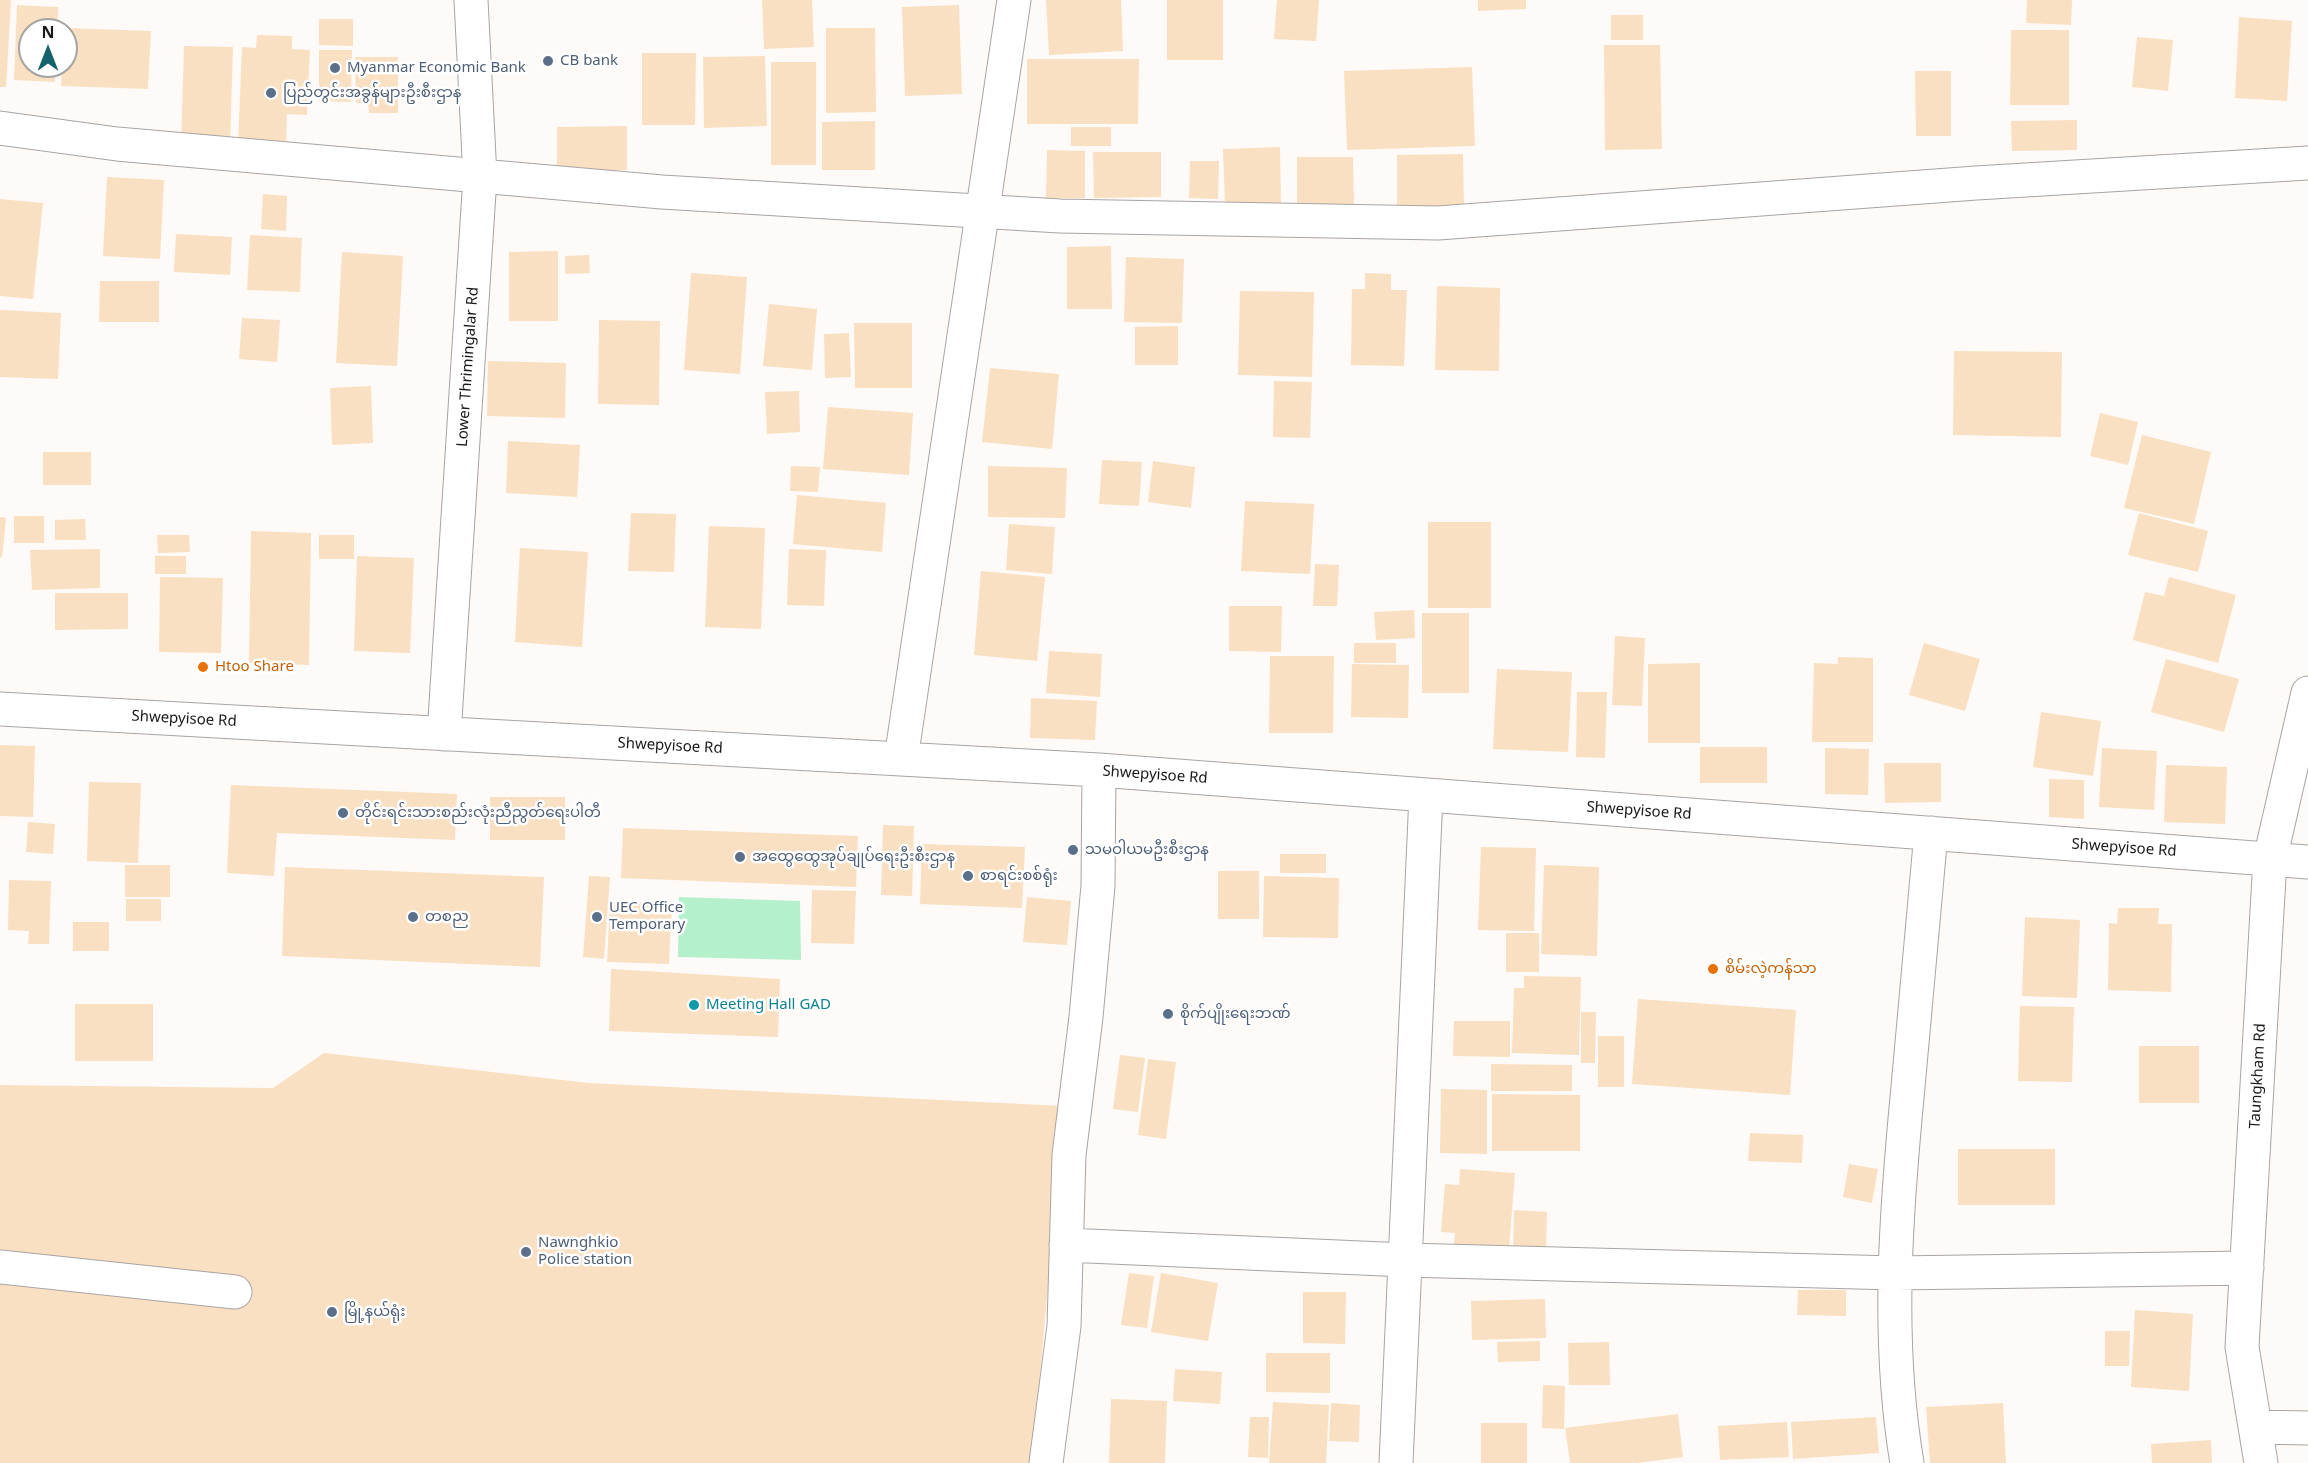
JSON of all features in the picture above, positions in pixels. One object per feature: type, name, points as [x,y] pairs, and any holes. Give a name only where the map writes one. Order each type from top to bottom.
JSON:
[{"type":"street","name":"Lower Thrimingalar Rd","points":[[444,734],[480,177],[471,0]]},
{"type":"street","points":[[901,759],[1014,0]]},
{"type":"street","points":[[0,128],[117,144],[662,192],[1060,216],[1438,224],[1976,183],[2308,163]]},
{"type":"street","name":"Taungkham Rd","points":[[2261,1463],[2242,1347],[2270,859],[2308,693]]},
{"type":"street","name":"Shwepyisoe Rd","points":[[0,709],[1099,770],[2308,862]]},
{"type":"street","points":[[1046,1463],[1064,1326],[1069,1155],[1086,1017],[1098,886],[1099,770]]},
{"type":"street","points":[[1396,1463],[1426,795]]},
{"type":"street","points":[[1907,1463],[1898,1408],[1895,1273],[1902,1151],[1931,833]]},
{"type":"street","points":[[1066,1245],[1406,1260],[1895,1273],[2247,1268]]},
{"type":"street","points":[[0,1268],[235,1292]]},
{"type":"street","points":[[2255,1427],[2308,1428]]},
{"type":"green space","points":[[679,897],[800,901],[801,960],[678,957]]},
{"type":"building","points":[[0,0],[11,0],[6,87],[0,87]]},
{"type":"building","points":[[762,0],[812,0],[814,47],[764,49]]},
{"type":"building","points":[[1046,0],[1121,0],[1123,51],[1049,55]]},
{"type":"building","points":[[1167,0],[1223,0],[1223,60],[1167,60]]},
{"type":"building","points":[[1277,0],[1319,0],[1316,41],[1274,39]]},
{"type":"building","points":[[1478,0],[1526,0],[1526,9],[1478,11]]},
{"type":"building","points":[[2027,0],[2072,0],[2071,25],[2026,23]]},
{"type":"building","points":[[17,5],[58,7],[58,18],[18,18],[18,78],[55,78],[55,82],[14,80]]},
{"type":"building","points":[[959,5],[962,94],[905,96],[902,7]]},
{"type":"building","points":[[1611,15],[1643,15],[1643,40],[1611,40]]},
{"type":"building","points":[[2239,17],[2292,21],[2287,101],[2235,98]]},
{"type":"building","points":[[319,19],[353,19],[353,46],[319,45]]},
{"type":"building","points":[[78,28],[151,31],[148,89],[61,86],[61,78],[78,78]]},
{"type":"building","points":[[826,28],[875,28],[876,112],[826,113]]},
{"type":"building","points":[[2011,30],[2069,30],[2069,105],[2010,105]]},
{"type":"building","points":[[257,35],[292,36],[292,49],[310,50],[307,115],[287,114],[286,148],[238,146],[242,47],[256,48]]},
{"type":"building","points":[[2137,37],[2173,40],[2168,91],[2132,87]]},
{"type":"building","points":[[1604,45],[1660,45],[1662,149],[1605,150]]},
{"type":"building","points":[[184,46],[233,47],[230,145],[181,143]]},
{"type":"building","points":[[319,50],[352,50],[351,102],[319,101]]},
{"type":"building","points":[[642,53],[696,53],[695,125],[642,125]]},
{"type":"building","points":[[765,56],[767,126],[704,128],[703,57]]},
{"type":"building","points":[[355,57],[398,57],[398,113],[369,113],[368,103],[356,103]]},
{"type":"building","points":[[1027,59],[1139,59],[1138,124],[1027,124]]},
{"type":"building","points":[[771,62],[816,62],[816,165],[771,165]]},
{"type":"building","points":[[1472,67],[1475,146],[1347,150],[1344,71]]},
{"type":"building","points":[[1915,71],[1951,71],[1951,136],[1916,136]]},
{"type":"building","points":[[2077,120],[2077,150],[2012,151],[2011,121]]},
{"type":"building","points":[[875,121],[875,170],[822,170],[822,122]]},
{"type":"building","points":[[627,126],[627,170],[557,171],[557,127]]},
{"type":"building","points":[[1071,127],[1111,127],[1111,146],[1071,146]]},
{"type":"building","points":[[1280,147],[1281,203],[1225,205],[1223,149]]},
{"type":"building","points":[[1047,150],[1085,151],[1085,198],[1046,198]]},
{"type":"building","points":[[1093,152],[1161,152],[1161,197],[1094,198]]},
{"type":"building","points":[[1463,154],[1464,207],[1397,208],[1397,155]]},
{"type":"building","points":[[1297,157],[1353,157],[1354,207],[1297,208]]},
{"type":"building","points":[[1190,161],[1219,161],[1218,199],[1189,198]]},
{"type":"building","points":[[107,177],[164,180],[160,259],[103,256]]},
{"type":"building","points":[[263,194],[287,196],[286,231],[261,229]]},
{"type":"building","points":[[0,199],[43,203],[33,299],[0,296]]},
{"type":"building","points":[[176,234],[232,237],[230,275],[174,272]]},
{"type":"building","points":[[250,235],[302,238],[300,292],[247,290]]},
{"type":"building","points":[[1111,246],[1112,309],[1067,309],[1067,247]]},
{"type":"building","points":[[558,251],[558,321],[509,321],[509,252]]},
{"type":"building","points":[[342,252],[403,256],[397,366],[336,363]]},
{"type":"building","points":[[589,255],[590,273],[565,274],[565,256]]},
{"type":"building","points":[[1126,257],[1184,259],[1182,323],[1124,322]]},
{"type":"building","points":[[691,273],[747,277],[740,374],[684,370]]},
{"type":"building","points":[[1365,273],[1391,274],[1391,290],[1407,290],[1404,366],[1351,365],[1352,289],[1365,289]]},
{"type":"building","points":[[100,281],[159,281],[159,322],[99,322]]},
{"type":"building","points":[[1437,286],[1500,288],[1499,371],[1435,370]]},
{"type":"building","points":[[1240,291],[1314,292],[1312,377],[1238,375]]},
{"type":"building","points":[[769,304],[817,309],[812,370],[763,366]]},
{"type":"building","points":[[0,310],[61,313],[58,379],[0,377]]},
{"type":"building","points":[[242,318],[280,320],[277,362],[239,359]]},
{"type":"building","points":[[599,320],[660,321],[659,405],[598,404]]},
{"type":"building","points":[[854,323],[912,323],[912,388],[855,388]]},
{"type":"building","points":[[1178,326],[1178,365],[1135,365],[1135,327]]},
{"type":"building","points":[[849,333],[851,377],[825,378],[824,334]]},
{"type":"building","points":[[1954,351],[2062,352],[2061,437],[1953,435]]},
{"type":"building","points":[[488,361],[566,363],[565,418],[487,416]]},
{"type":"building","points":[[990,368],[1059,374],[1052,449],[982,442]]},
{"type":"building","points":[[1274,381],[1312,382],[1310,438],[1273,437]]},
{"type":"building","points":[[371,386],[373,443],[332,445],[330,388]]},
{"type":"building","points":[[799,391],[800,432],[767,434],[765,392]]},
{"type":"building","points":[[828,407],[913,413],[909,475],[823,469]]},
{"type":"building","points":[[2100,413],[2138,422],[2128,465],[2090,456]]},
{"type":"building","points":[[2142,435],[2211,452],[2194,524],[2124,508]]},
{"type":"building","points":[[508,441],[580,445],[577,497],[506,493]]},
{"type":"building","points":[[43,452],[91,452],[91,485],[43,485]]},
{"type":"building","points":[[1102,460],[1142,462],[1139,506],[1099,504]]},
{"type":"building","points":[[1153,461],[1195,467],[1191,508],[1148,502]]},
{"type":"building","points":[[791,466],[820,467],[818,492],[790,491]]},
{"type":"building","points":[[988,466],[1067,468],[1065,518],[988,517]]},
{"type":"building","points":[[797,495],[886,503],[882,552],[793,544]]},
{"type":"building","points":[[1245,501],[1314,504],[1310,574],[1241,571]]},
{"type":"building","points":[[631,513],[676,514],[674,572],[628,571]]},
{"type":"building","points":[[2139,513],[2208,531],[2198,572],[2128,555]]},
{"type":"building","points":[[14,516],[44,516],[44,543],[14,543]]},
{"type":"building","points":[[0,517],[6,518],[2,558],[0,557]]},
{"type":"building","points":[[85,519],[86,540],[55,540],[55,520]]},
{"type":"building","points":[[1428,522],[1491,522],[1491,608],[1428,608]]},
{"type":"building","points":[[1009,524],[1055,527],[1052,574],[1006,570]]},
{"type":"building","points":[[709,526],[765,528],[761,629],[705,627]]},
{"type":"building","points":[[251,531],[311,533],[309,665],[249,663]]},
{"type":"building","points":[[157,535],[189,535],[190,552],[158,553]]},
{"type":"building","points":[[319,535],[354,535],[354,559],[319,559]]},
{"type":"building","points":[[520,548],[588,552],[582,647],[515,642]]},
{"type":"building","points":[[100,549],[100,588],[32,590],[30,550]]},
{"type":"building","points":[[789,549],[826,550],[824,606],[787,605]]},
{"type":"building","points":[[155,556],[186,556],[186,574],[155,574]]},
{"type":"building","points":[[357,556],[414,558],[410,653],[354,651]]},
{"type":"building","points":[[1315,564],[1339,565],[1337,606],[1313,606]]},
{"type":"building","points":[[981,571],[1045,577],[1037,661],[974,655]]},
{"type":"building","points":[[160,577],[223,578],[221,653],[159,652]]},
{"type":"building","points":[[2169,577],[2236,595],[2218,663],[2133,640],[2145,592],[2164,596]]},
{"type":"building","points":[[55,593],[128,593],[128,629],[55,630]]},
{"type":"building","points":[[1229,606],[1282,606],[1281,652],[1229,651]]},
{"type":"building","points":[[1414,610],[1415,638],[1376,640],[1374,612]]},
{"type":"building","points":[[1422,613],[1469,613],[1469,693],[1422,693]]},
{"type":"building","points":[[1615,636],[1645,638],[1642,706],[1612,705]]},
{"type":"building","points":[[1354,643],[1396,643],[1396,663],[1354,663]]},
{"type":"building","points":[[1924,643],[1980,659],[1965,711],[1909,695]]},
{"type":"building","points":[[1049,651],[1102,654],[1100,697],[1046,693]]},
{"type":"building","points":[[1270,656],[1334,656],[1333,733],[1269,733]]},
{"type":"building","points":[[1838,657],[1873,658],[1873,742],[1812,742],[1814,663],[1838,664]]},
{"type":"building","points":[[2166,659],[2239,679],[2224,732],[2151,712]]},
{"type":"building","points":[[1700,663],[1700,743],[1648,743],[1648,664]]},
{"type":"building","points":[[1352,664],[1409,665],[1408,718],[1351,717]]},
{"type":"building","points":[[1497,669],[1572,672],[1568,752],[1493,749]]},
{"type":"building","points":[[1577,692],[1607,692],[1605,758],[1576,757]]},
{"type":"building","points":[[1031,698],[1097,701],[1095,740],[1030,738]]},
{"type":"building","points":[[2041,712],[2101,721],[2093,776],[2033,767]]},
{"type":"building","points":[[0,745],[35,746],[33,817],[0,816]]},
{"type":"building","points":[[1700,747],[1767,747],[1767,783],[1700,783]]},
{"type":"building","points":[[1825,748],[1869,749],[1868,795],[1825,794]]},
{"type":"building","points":[[2102,748],[2157,751],[2154,810],[2099,807]]},
{"type":"building","points":[[1884,763],[1941,763],[1941,802],[1885,803]]},
{"type":"building","points":[[2166,765],[2227,767],[2225,824],[2164,822]]},
{"type":"building","points":[[2049,779],[2084,780],[2084,819],[2049,817]]},
{"type":"building","points":[[89,782],[141,783],[138,863],[87,861]]},
{"type":"building","name":"တိုင်းရင်းသားစည်းလုံးညီညွတ်ရေးပါတီ","points":[[231,785],[457,794],[455,840],[277,833],[274,876],[227,873]]},
{"type":"building","points":[[490,797],[565,797],[565,840],[490,840]]},
{"type":"building","points":[[28,822],[55,824],[53,854],[26,852]]},
{"type":"building","points":[[883,825],[914,826],[912,896],[881,895]]},
{"type":"building","name":"အထွေထွေအုပ်ချုပ်ရေးဦးစီးဌာန","points":[[623,828],[858,836],[856,887],[621,878]]},
{"type":"building","points":[[922,844],[1025,847],[1022,908],[920,904]]},
{"type":"building","points":[[1481,847],[1536,848],[1534,931],[1478,930]]},
{"type":"building","points":[[1280,854],[1326,854],[1326,873],[1280,873]]},
{"type":"building","points":[[125,865],[170,865],[170,897],[125,897]]},
{"type":"building","points":[[1544,865],[1599,867],[1597,956],[1541,954]]},
{"type":"building","name":"တစည","points":[[285,867],[544,877],[540,967],[282,956]]},
{"type":"building","points":[[1218,871],[1259,871],[1259,919],[1218,919]]},
{"type":"building","name":"UEC Office Temporary","points":[[589,876],[610,877],[604,959],[583,957]]},
{"type":"building","points":[[1264,876],[1339,878],[1338,938],[1263,937]]},
{"type":"building","points":[[9,880],[51,881],[49,944],[28,944],[29,931],[8,930]]},
{"type":"building","points":[[812,890],[856,891],[854,944],[811,943]]},
{"type":"building","points":[[1027,897],[1071,901],[1067,945],[1023,942]]},
{"type":"building","points":[[126,899],[161,899],[161,921],[126,921]]},
{"type":"building","points":[[610,902],[672,903],[669,964],[607,962]]},
{"type":"building","points":[[2118,908],[2159,908],[2158,924],[2172,924],[2171,992],[2108,990],[2109,923],[2117,924]]},
{"type":"building","points":[[2025,917],[2080,920],[2077,998],[2022,996]]},
{"type":"building","points":[[73,922],[109,922],[109,951],[73,951]]},
{"type":"building","points":[[1506,933],[1539,933],[1539,972],[1506,972]]},
{"type":"building","name":"Meeting Hall GAD","points":[[611,969],[780,979],[778,1037],[609,1031]]},
{"type":"building","points":[[1524,976],[1581,977],[1579,1055],[1512,1053],[1514,988],[1524,988]]},
{"type":"building","points":[[1638,999],[1796,1010],[1790,1095],[1632,1084]]},
{"type":"building","points":[[75,1004],[153,1004],[153,1061],[75,1061]]},
{"type":"building","points":[[2020,1006],[2074,1007],[2072,1082],[2018,1081]]},
{"type":"building","points":[[1581,1012],[1596,1012],[1595,1063],[1581,1063]]},
{"type":"building","points":[[1454,1021],[1510,1021],[1510,1057],[1453,1056]]},
{"type":"building","points":[[1598,1036],[1624,1036],[1624,1087],[1598,1087]]},
{"type":"building","points":[[2139,1046],[2199,1046],[2199,1103],[2139,1103]]},
{"type":"building","name":"Nawnghkio Police station","points":[[324,1053],[589,1083],[1064,1106],[1038,1398],[1029,1463],[0,1463],[0,1085],[273,1088]]},
{"type":"building","points":[[1120,1055],[1145,1058],[1138,1112],[1113,1109]]},
{"type":"building","points":[[1148,1059],[1176,1062],[1166,1139],[1138,1135]]},
{"type":"building","points":[[1491,1064],[1572,1065],[1572,1091],[1491,1091]]},
{"type":"building","points":[[1441,1089],[1487,1090],[1487,1154],[1440,1153]]},
{"type":"building","points":[[1492,1094],[1580,1095],[1580,1151],[1492,1151]]},
{"type":"building","points":[[1750,1133],[1803,1135],[1802,1163],[1748,1161]]},
{"type":"building","points":[[1958,1149],[2055,1149],[2055,1205],[1958,1205]]},
{"type":"building","points":[[1849,1164],[1878,1169],[1872,1203],[1843,1197]]},
{"type":"building","points":[[1460,1169],[1515,1173],[1509,1249],[1454,1245],[1455,1233],[1441,1232],[1445,1184],[1459,1185]]},
{"type":"building","points":[[1514,1210],[1547,1212],[1546,1251],[1513,1250]]},
{"type":"building","points":[[1129,1273],[1154,1276],[1147,1328],[1121,1325]]},
{"type":"building","points":[[1161,1273],[1218,1283],[1208,1341],[1151,1332]]},
{"type":"building","points":[[1798,1290],[1846,1290],[1846,1316],[1797,1315]]},
{"type":"building","points":[[1303,1292],[1346,1292],[1345,1344],[1303,1343]]},
{"type":"building","points":[[1545,1299],[1546,1338],[1472,1340],[1471,1301]]},
{"type":"building","points":[[2135,1310],[2193,1314],[2189,1391],[2131,1387]]},
{"type":"building","points":[[2105,1331],[2130,1331],[2129,1366],[2105,1366]]},
{"type":"building","points":[[1540,1341],[1540,1361],[1498,1362],[1497,1342]]},
{"type":"building","points":[[1609,1342],[1610,1385],[1569,1385],[1568,1343]]},
{"type":"building","points":[[1266,1353],[1330,1353],[1330,1393],[1266,1392]]},
{"type":"building","points":[[1175,1369],[1222,1372],[1220,1404],[1173,1401]]},
{"type":"building","points":[[1543,1385],[1565,1386],[1564,1429],[1542,1428]]},
{"type":"building","points":[[1111,1399],[1167,1401],[1165,1463],[1109,1463]]},
{"type":"building","points":[[1273,1402],[1329,1405],[1326,1463],[1269,1463]]},
{"type":"building","points":[[1331,1403],[1360,1405],[1359,1442],[1329,1441]]},
{"type":"building","points":[[2003,1403],[2006,1463],[1930,1463],[1926,1407]]},
{"type":"building","points":[[1678,1414],[1683,1457],[1637,1463],[1570,1463],[1565,1428]]},
{"type":"building","points":[[1250,1417],[1269,1417],[1268,1458],[1248,1457]]},
{"type":"building","points":[[1876,1417],[1879,1453],[1793,1459],[1791,1422]]},
{"type":"building","points":[[1787,1422],[1789,1457],[1720,1460],[1718,1426]]},
{"type":"building","points":[[1481,1423],[1527,1423],[1527,1463],[1481,1463]]},
{"type":"building","points":[[2211,1440],[2212,1463],[2152,1463],[2151,1444]]},
{"type":"place","name":"CB bank","points":[[548,61]]},
{"type":"place","name":"Myanmar Economic Bank","points":[[335,68]]},
{"type":"place","name":"ပြည်တွင်းအခွန်များဦးစီးဌာန","points":[[271,93]]},
{"type":"place","name":"Htoo Share","points":[[203,667]]},
{"type":"place","name":"တိုင်းရင်းသားစည်းလုံးညီညွတ်ရေးပါတီ","points":[[343,813]]},
{"type":"place","name":"သမဝါယမဦးစီးဌာန","points":[[1073,850]]},
{"type":"place","name":"အထွေထွေအုပ်ချုပ်ရေးဦးစီးဌာန","points":[[740,857]]},
{"type":"place","name":"စာရင်းစစ်ရုံး","points":[[968,876]]},
{"type":"place","name":"တစည","points":[[413,917]]},
{"type":"place","name":"UEC Office Temporary","points":[[597,917]]},
{"type":"place","name":"စိမ်းလဲ့ကန်သာ","points":[[1713,969]]},
{"type":"place","name":"Meeting Hall GAD","points":[[694,1005]]},
{"type":"place","name":"စိုက်ပျိုးရေးဘဏ်","points":[[1168,1014]]},
{"type":"place","name":"Nawnghkio Police station","points":[[526,1252]]},
{"type":"place","name":"မြို့နယ်ရုံး","points":[[332,1312]]}]
